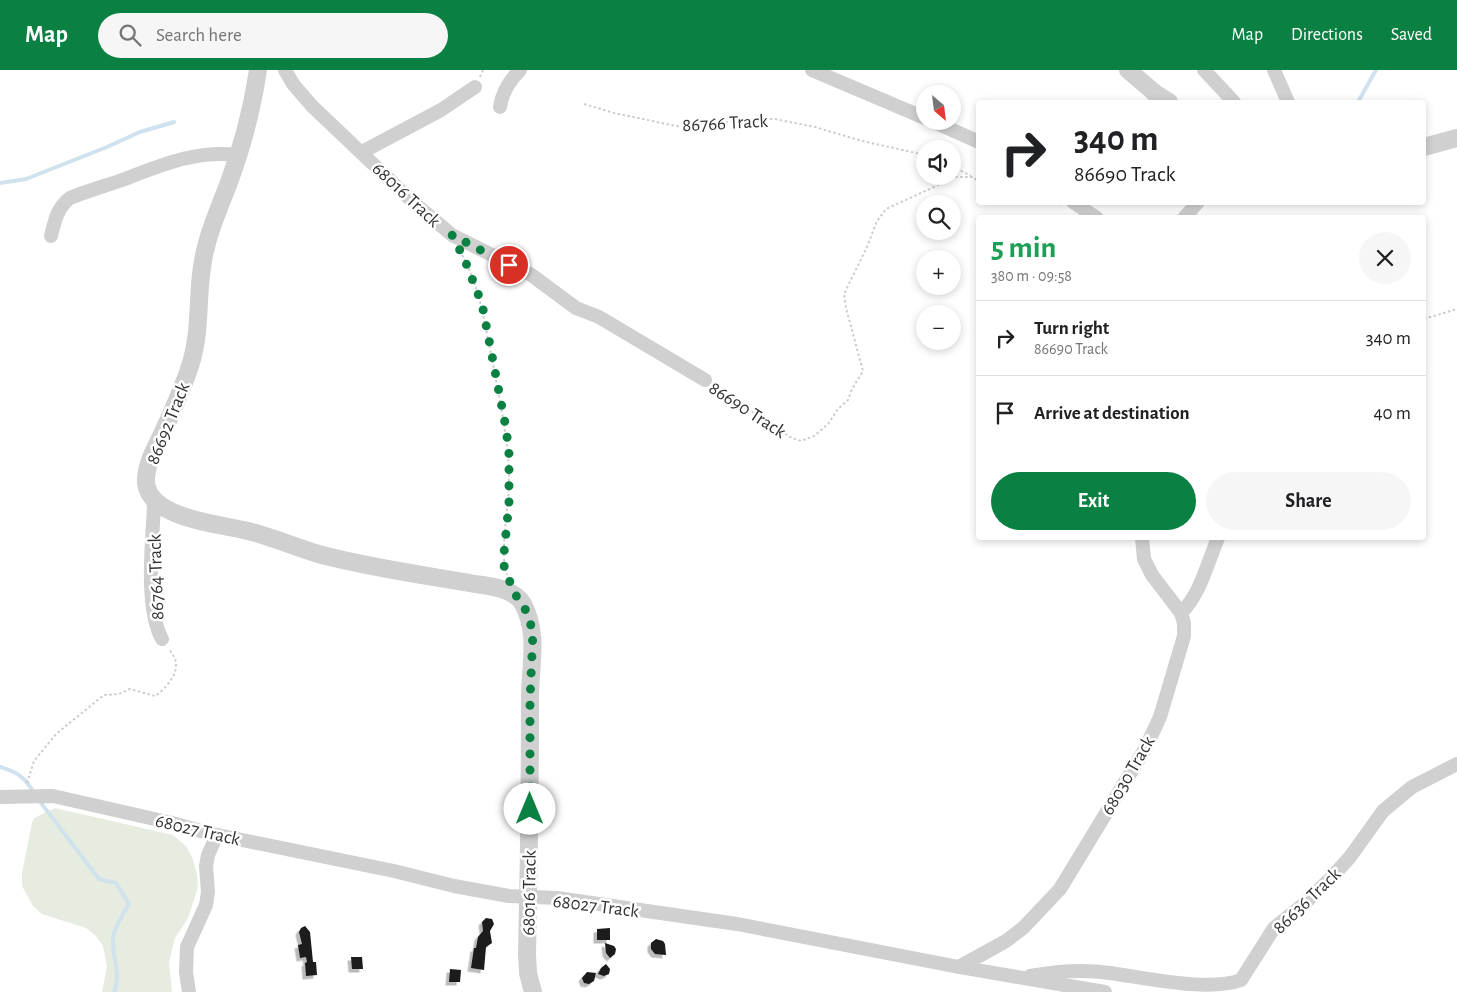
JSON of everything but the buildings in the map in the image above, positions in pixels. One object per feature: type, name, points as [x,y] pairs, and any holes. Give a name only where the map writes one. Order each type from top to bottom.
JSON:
[{"type":"street","name":"86692 Track","points":[[153,499],[148,491],[146,474],[150,460],[184,384],[195,349],[198,333],[200,280],[206,248],[247,127],[258,70]]},
{"type":"street","name":"68016 Track","points":[[285,70],[293,84],[312,106],[413,202],[452,235]]},
{"type":"street","points":[[500,107],[501,99],[520,70]]},
{"type":"street","points":[[812,70],[916,114]]},
{"type":"street","points":[[1128,70],[1166,100]]},
{"type":"street","points":[[1204,70],[1232,100]]},
{"type":"street","points":[[1274,70],[1287,100]]},
{"type":"street","points":[[362,152],[442,110],[475,87]]},
{"type":"street","points":[[952,130],[976,141]]},
{"type":"street","points":[[1426,146],[1457,138]]},
{"type":"street","points":[[51,236],[55,217],[61,205],[70,198],[186,158],[207,154],[238,155]]},
{"type":"street","points":[[1078,205],[1092,215]]},
{"type":"street","points":[[1187,215],[1195,205]]},
{"type":"street","name":"86690 Track","points":[[452,235],[530,274],[576,308],[599,317],[705,380]]},
{"type":"street","points":[[153,499],[165,508],[184,516],[251,531],[321,555],[382,568],[482,585],[514,593]]},
{"type":"street","name":"86764 Track","points":[[153,499],[152,606],[156,629],[162,639]]},
{"type":"street","points":[[1142,540],[1144,559],[1152,575],[1181,613],[1191,603],[1199,589],[1217,540]]},
{"type":"street","name":"68016 Track","points":[[514,593],[524,606],[533,631],[530,700],[527,955],[528,973],[533,992]]},
{"type":"street","name":"68030 Track","points":[[959,967],[1006,941],[1023,928],[1060,889],[1072,870],[1145,749],[1160,718],[1184,636],[1184,623],[1181,613]]},
{"type":"street","name":"86636 Track","points":[[1022,978],[1048,972],[1076,970],[1110,973],[1186,987],[1211,989],[1226,988],[1234,985],[1241,980],[1274,928],[1304,904],[1350,857],[1383,811],[1412,787],[1457,764]]},
{"type":"street","name":"68027 Track","points":[[0,797],[53,796],[81,801],[217,835],[454,886],[508,896],[557,898],[737,924],[959,967],[1106,992]]},
{"type":"street","points":[[189,992],[186,972],[187,947],[206,905],[208,892],[206,866],[208,855],[217,835]]},
{"type":"path","name":"86766 Track","points":[[584,104],[614,113],[686,128],[711,127],[736,119],[775,119],[815,127],[862,141],[916,153]]},
{"type":"path","points":[[961,170],[974,177]]},
{"type":"path","name":"86690 Track","points":[[705,380],[792,438],[800,442],[814,436],[828,424],[838,409],[848,400],[862,370],[844,294],[867,247],[876,221],[886,210],[947,181],[956,177],[974,177]]},
{"type":"path","name":"68016 Track","points":[[452,235],[464,258],[482,304],[506,428],[509,454],[509,503],[503,563],[514,593]]},
{"type":"path","points":[[1426,318],[1457,309]]},
{"type":"path","name":"86764 Track","points":[[26,796],[27,780],[34,761],[56,734],[104,695],[119,694],[130,689],[155,696],[164,690],[176,665],[174,657],[162,639]]},
{"type":"shaded area","points":[[55,808],[173,835],[186,846],[192,857],[197,874],[198,887],[188,918],[175,938],[169,962],[172,992],[102,992],[107,967],[103,946],[96,936],[86,928],[42,914],[33,906],[22,886],[22,873],[32,823],[34,818]]},
{"type":"waterway","points":[[1359,100],[1376,70]]},
{"type":"waterway","points":[[0,183],[26,179],[140,132],[174,122]]},
{"type":"waterway","points":[[0,767],[20,776],[34,793]]},
{"type":"waterway","points":[[38,799],[99,879],[116,883],[129,904],[114,933],[113,948],[117,970],[114,992]]},
{"type":"route","points":[[509,265],[452,235],[464,258],[482,304],[506,428],[509,454],[509,503],[503,563],[514,593],[524,606],[533,631],[530,675],[530,809]]}]
